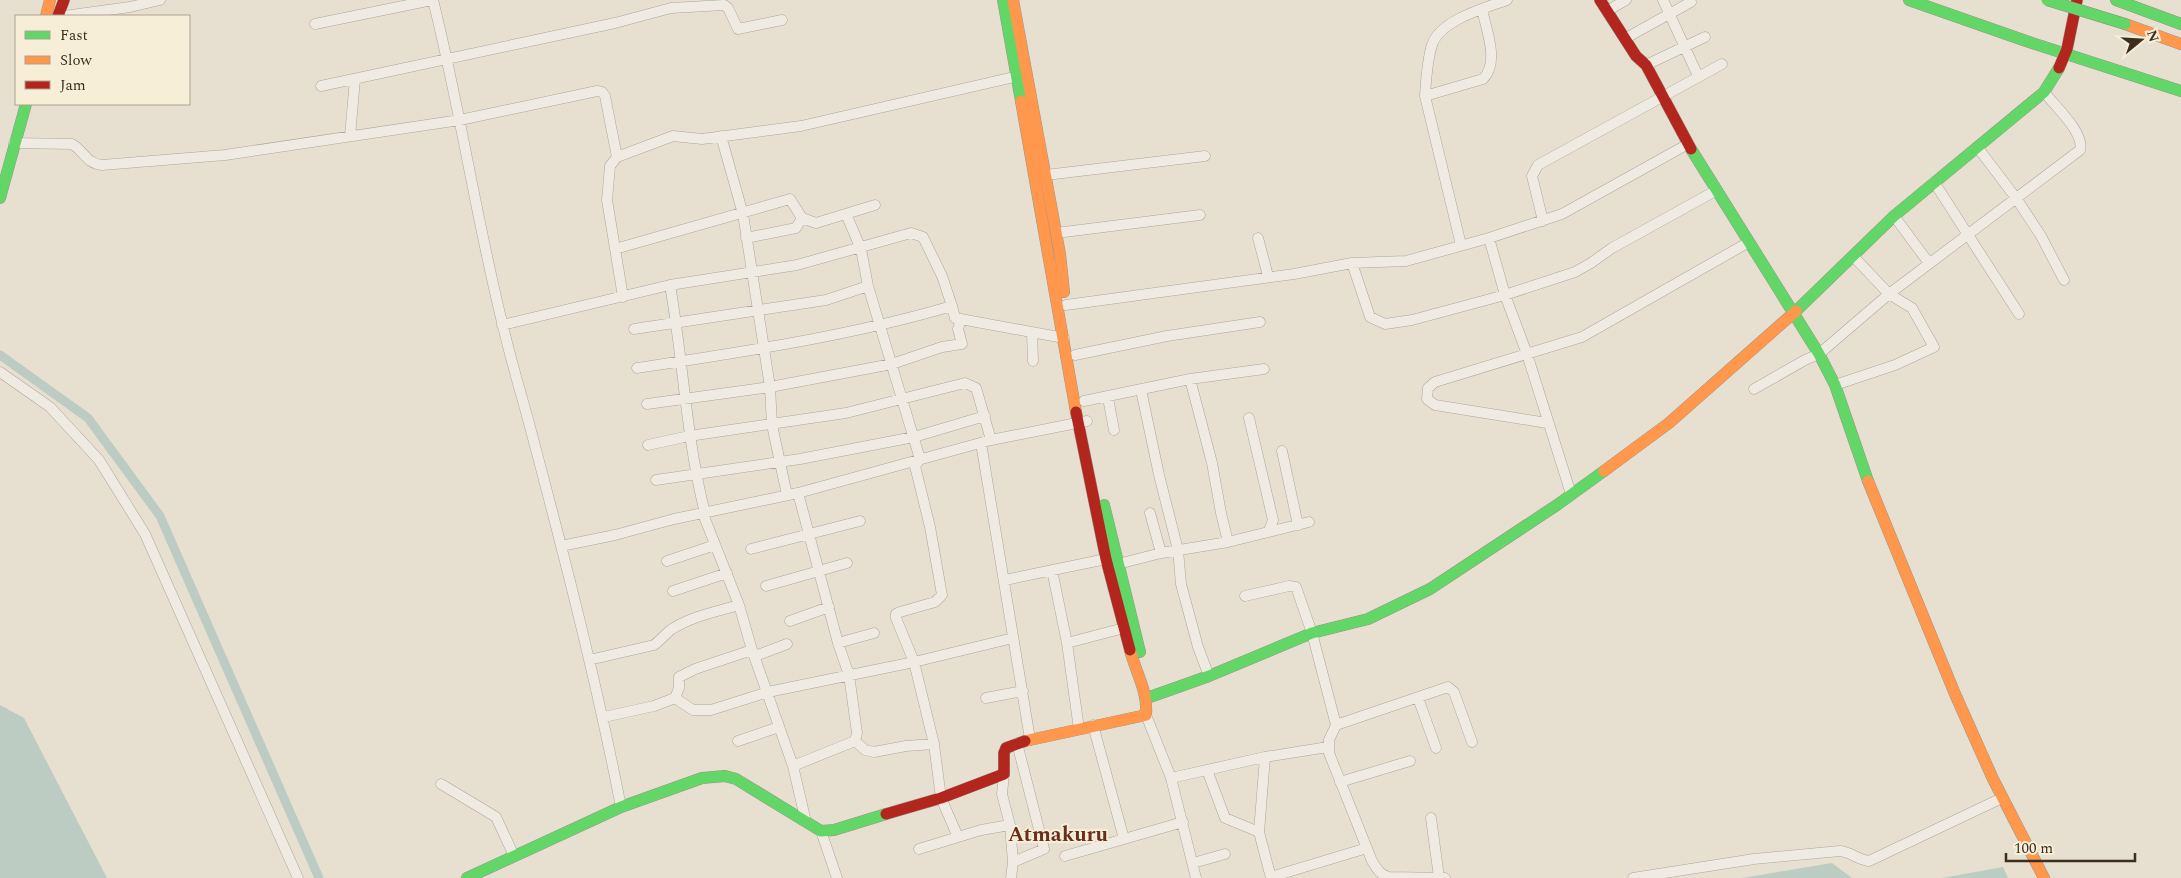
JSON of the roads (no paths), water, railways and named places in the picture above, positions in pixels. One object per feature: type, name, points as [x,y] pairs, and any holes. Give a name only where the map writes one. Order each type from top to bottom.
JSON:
[{"type":"street","points":[[39,15],[42,0]]},
{"type":"street","points":[[46,15],[50,0]]},
{"type":"street","points":[[58,15],[64,0]]},
{"type":"street","points":[[71,15],[160,0]]},
{"type":"street","points":[[315,24],[432,0],[448,59],[481,236],[502,325],[604,717],[622,807]]},
{"type":"street","points":[[1003,0],[1046,175],[1066,305],[1084,401],[1083,422],[1106,559],[1124,628],[1147,698],[1146,715],[1171,778],[1184,822],[1196,878]]},
{"type":"street","points":[[1013,0],[1022,75],[1064,338],[1144,669],[1139,677]]},
{"type":"street","points":[[1461,245],[1425,96],[1432,45],[1436,37],[1459,18],[1507,0]]},
{"type":"street","points":[[1600,0],[1636,56],[1646,65],[1688,144],[1819,354],[1835,385],[1859,461],[1955,694],[2002,798],[2044,878]]},
{"type":"street","points":[[1607,11],[1626,0]]},
{"type":"street","points":[[1663,0],[1698,76]]},
{"type":"street","points":[[1909,0],[2181,91]]},
{"type":"street","points":[[2047,0],[2125,24],[2181,44]]},
{"type":"street","points":[[1147,698],[1209,676],[1312,633],[1368,619],[1430,589],[1464,568],[1571,494],[1669,423],[1793,314],[1894,216],[2044,92],[2058,74],[2066,54],[2077,0]]},
{"type":"street","points":[[2116,0],[2181,24]]},
{"type":"street","points":[[1626,38],[1692,2]]},
{"type":"street","points":[[321,86],[615,23],[671,8],[724,5],[728,8],[738,28],[782,20]]},
{"type":"street","points":[[1425,96],[1483,79],[1489,74],[1492,56],[1482,9]]},
{"type":"street","points":[[1646,65],[1705,37]]},
{"type":"street","points":[[1543,220],[1532,176],[1538,164],[1722,64]]},
{"type":"street","points":[[623,296],[607,200],[610,166],[617,157],[673,136],[702,139],[801,126],[1022,75]]},
{"type":"street","points":[[350,136],[355,79]]},
{"type":"street","points":[[14,144],[72,144],[77,147],[87,160],[95,165],[224,155],[460,120],[602,92],[605,96],[617,157]]},
{"type":"street","points":[[1754,388],[1819,354],[1928,263],[2080,150],[2081,145],[2075,130],[2044,92]]},
{"type":"street","points":[[0,198],[25,108]]},
{"type":"street","points":[[722,136],[742,214],[752,272],[756,311],[770,387],[772,425],[787,495]]},
{"type":"street","points":[[1066,305],[1268,276],[1294,274],[1352,263],[1406,261],[1489,238],[1543,220],[1577,206],[1688,144]]},
{"type":"street","points":[[1978,148],[2016,198],[2041,236],[2064,280]]},
{"type":"street","points":[[1046,175],[1205,156]]},
{"type":"street","points":[[1934,182],[2019,314]]},
{"type":"street","points":[[1352,263],[1370,317],[1385,324],[1412,320],[1505,295],[1575,272],[1612,248],[1717,190]]},
{"type":"street","points":[[615,249],[790,199],[802,218],[816,224],[875,205]]},
{"type":"street","points":[[846,214],[861,249],[868,286],[920,459]]},
{"type":"street","points":[[1056,233],[1200,215]]},
{"type":"street","points":[[1894,216],[1928,263]]},
{"type":"street","points":[[746,238],[796,228],[802,218]]},
{"type":"street","points":[[502,325],[670,284],[797,265],[861,249],[911,233],[923,237],[942,276],[955,318],[1064,338]]},
{"type":"street","points":[[1258,238],[1268,276]]},
{"type":"street","points":[[1489,238],[1505,295],[1527,354],[1547,423],[1571,494]]},
{"type":"street","points":[[1547,423],[1435,405],[1427,399],[1428,388],[1435,382],[1582,337],[1749,242]]},
{"type":"street","points":[[1835,385],[1895,365],[1934,347],[1912,308],[1889,294],[1853,256]]},
{"type":"street","points":[[670,284],[677,324],[689,436],[704,509],[703,514],[739,605],[753,653],[793,766],[806,822]]},
{"type":"street","points":[[634,329],[826,300],[868,286]]},
{"type":"street","points":[[637,368],[763,348],[880,324],[952,306]]},
{"type":"street","points":[[648,404],[770,387],[892,364],[942,347],[962,344],[958,329],[960,319]]},
{"type":"street","points":[[1075,354],[1167,336],[1260,322]]},
{"type":"street","points":[[1032,332],[1033,361]]},
{"type":"street","points":[[1084,401],[1108,398],[1190,378],[1264,370]]},
{"type":"street","points":[[0,372],[50,407],[99,460],[145,534],[298,878]]},
{"type":"street","points":[[1190,378],[1212,463],[1228,542]]},
{"type":"street","points":[[648,445],[689,436],[846,413],[965,382],[976,388],[986,416],[986,441],[1013,638],[1030,739]]},
{"type":"street","points":[[1141,390],[1159,475],[1178,550],[1181,584],[1198,647],[1209,676]]},
{"type":"street","points":[[1108,398],[1114,430]]},
{"type":"street","points":[[656,480],[780,461],[914,437],[986,416]]},
{"type":"street","points":[[1249,418],[1273,520],[1269,531]]},
{"type":"street","points":[[561,546],[798,493],[986,441],[1083,422]]},
{"type":"street","points":[[1282,451],[1298,525]]},
{"type":"street","points":[[920,459],[915,466],[930,527],[942,595],[935,602],[896,614],[896,618],[914,662],[934,744],[941,798],[958,837]]},
{"type":"street","points":[[798,493],[838,643],[849,675],[857,733],[855,741]]},
{"type":"street","points":[[1150,514],[1160,553]]},
{"type":"street","points":[[751,549],[860,521]]},
{"type":"street","points":[[1118,564],[1160,553],[1228,542],[1309,522]]},
{"type":"street","points":[[667,561],[715,545]]},
{"type":"street","points":[[1005,580],[1106,559]]},
{"type":"street","points":[[766,586],[847,563]]},
{"type":"street","points":[[1052,570],[1067,642],[1079,728]]},
{"type":"street","points":[[672,591],[727,573]]},
{"type":"street","points":[[1245,596],[1289,586],[1296,587],[1312,633],[1336,725],[1328,747],[1372,862],[1384,876],[1442,877],[1432,818]]},
{"type":"street","points":[[589,660],[654,645],[663,640],[672,630],[689,620],[739,605]]},
{"type":"street","points":[[790,621],[829,607]]},
{"type":"street","points":[[1067,642],[1124,628]]},
{"type":"street","points":[[838,643],[874,633]]},
{"type":"street","points":[[675,698],[693,710],[711,710],[768,692],[914,662],[1013,638]]},
{"type":"street","points":[[604,717],[654,706],[675,698],[679,688],[679,678],[695,669],[787,644]]},
{"type":"street","points":[[1336,725],[1448,687],[1452,688],[1472,742]]},
{"type":"street","points":[[986,698],[1023,691]]},
{"type":"street","points":[[1418,698],[1436,748]]},
{"type":"street","points":[[1011,878],[1013,862],[1010,826],[1002,794],[1006,748],[1030,739],[1093,725],[1140,718],[1146,715]]},
{"type":"street","points":[[1093,725],[1124,839]]},
{"type":"street","points":[[738,741],[779,727]]},
{"type":"street","points":[[855,741],[865,750],[874,752],[906,746],[934,744]]},
{"type":"street","points":[[793,766],[855,741]]},
{"type":"street","points":[[1013,862],[1044,849],[1017,743]]},
{"type":"street","points":[[1171,778],[1265,757],[1328,747]]},
{"type":"street","points":[[1265,757],[1259,832],[1271,878],[1367,848]]},
{"type":"street","points":[[1340,782],[1410,761]]},
{"type":"street","points":[[1207,770],[1225,818],[1259,832]]},
{"type":"street","points":[[467,878],[622,807],[702,778],[725,776],[736,778],[821,831],[834,830],[941,798],[1004,774]]},
{"type":"street","points":[[441,784],[496,817],[514,856]]},
{"type":"street","points":[[1633,878],[1754,859],[1840,851],[1869,861],[2002,798]]},
{"type":"street","points":[[1065,856],[1184,822]]},
{"type":"street","points":[[919,849],[958,837],[1010,826]]},
{"type":"street","points":[[821,831],[837,878]]},
{"type":"street","points":[[1193,863],[1225,854]]},
{"type":"waterway","points":[[0,355],[88,418],[160,516],[319,878]]},
{"type":"district","name":"Atmakuru","points":[[1058,835]]}]
